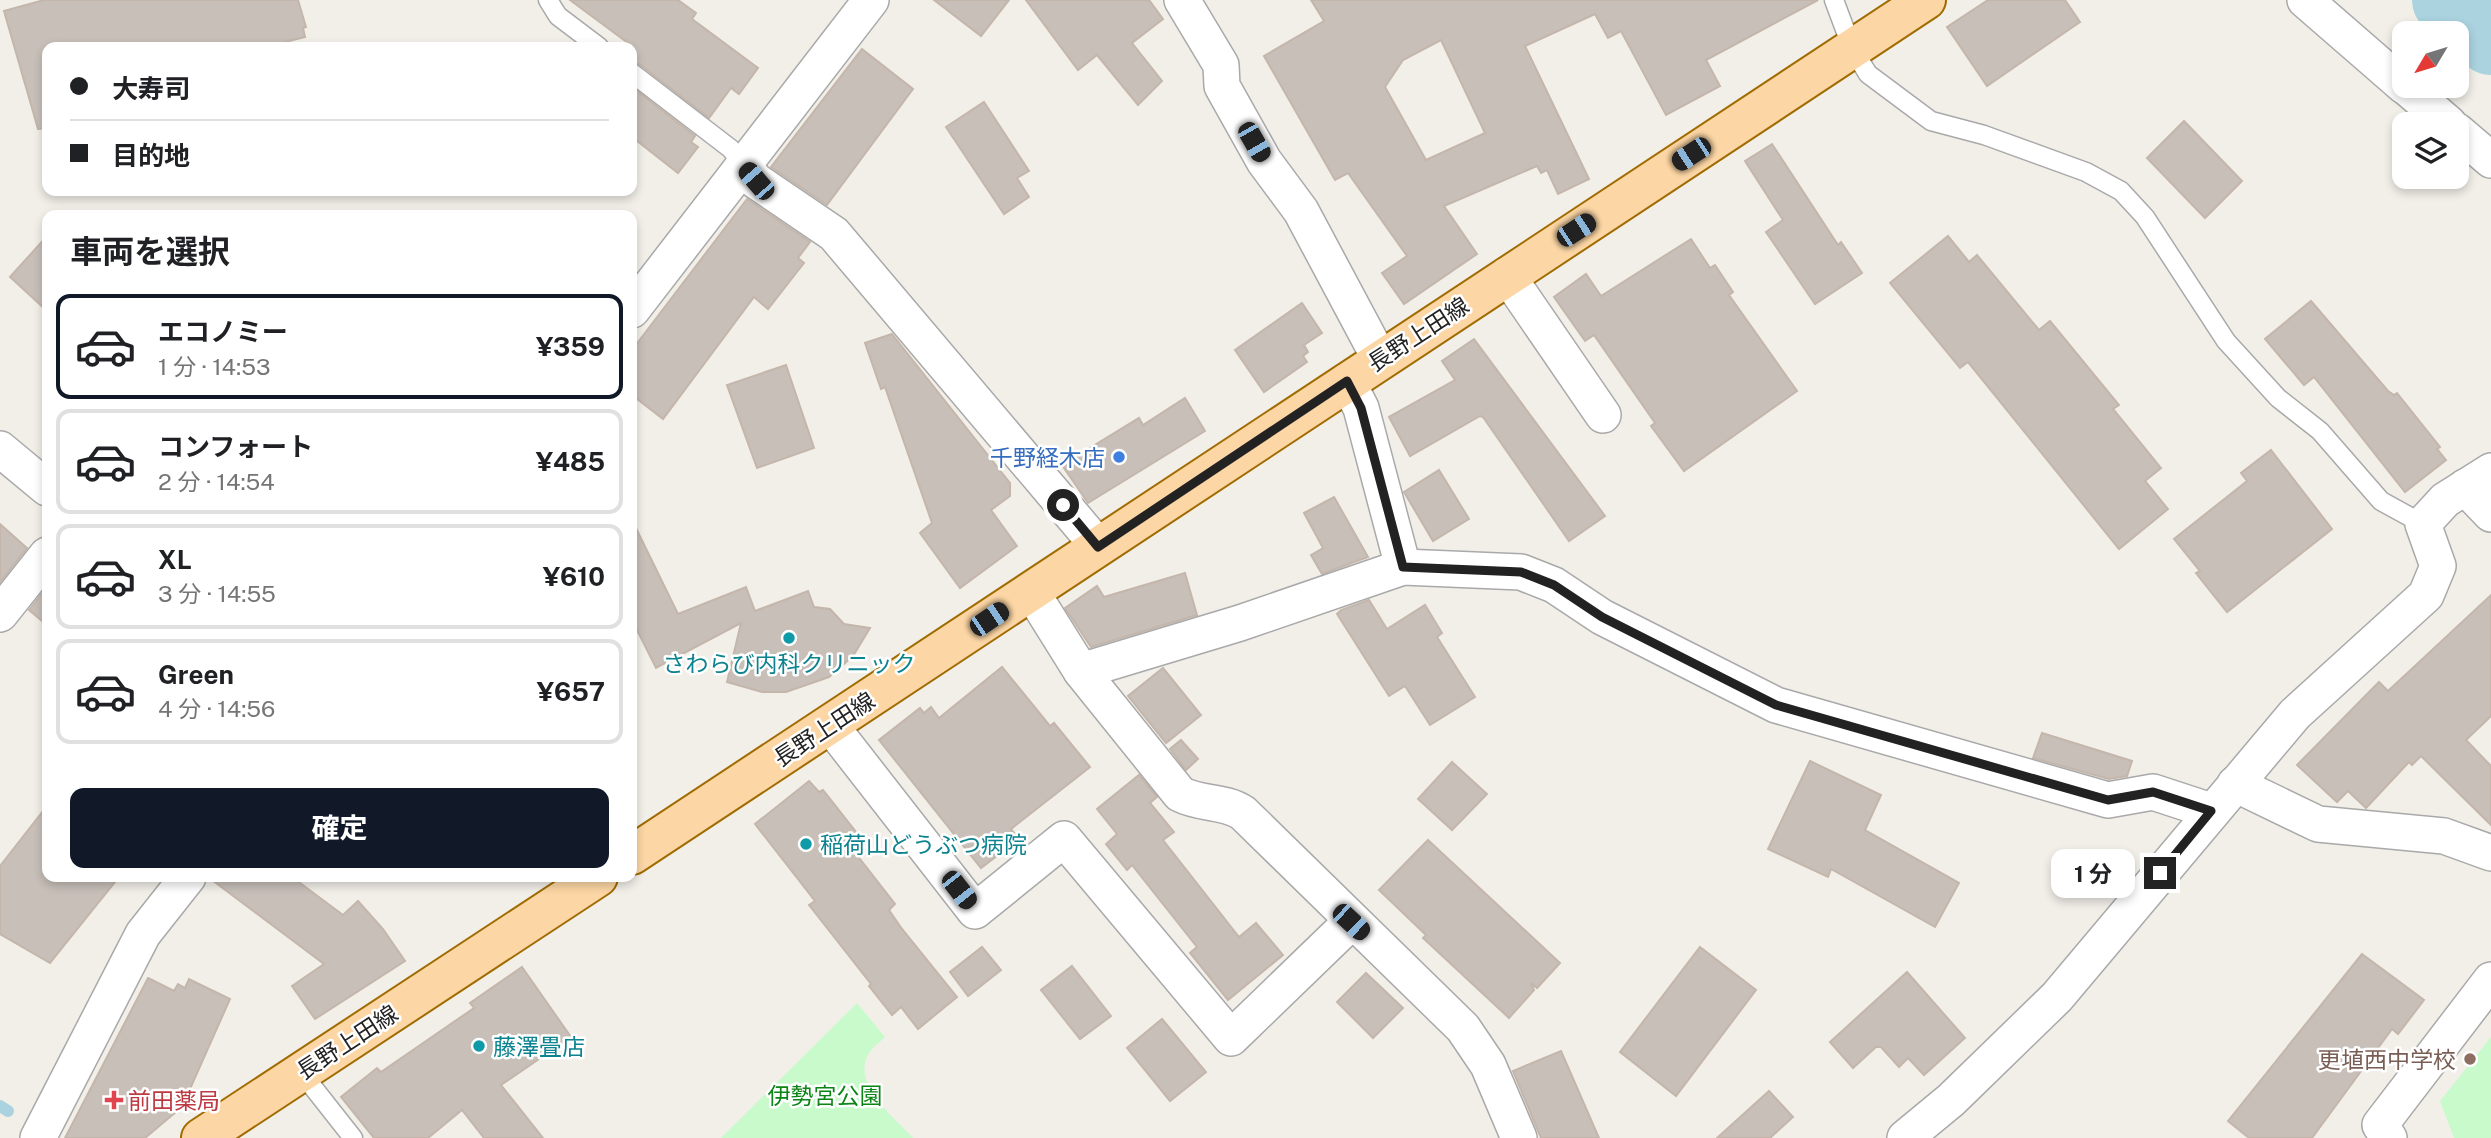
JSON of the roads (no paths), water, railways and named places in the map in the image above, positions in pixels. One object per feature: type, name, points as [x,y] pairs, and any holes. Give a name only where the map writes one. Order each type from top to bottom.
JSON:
[{"type":"main road","name":"長野上田線","points":[[637,852],[1926,0]]},
{"type":"main road","name":"長野上田線","points":[[201,1138],[590,882]]},
{"type":"street","points":[[637,304],[871,0]]},
{"type":"street","points":[[1182,0],[1221,65],[1222,86],[1264,161],[1301,211],[1380,359]]},
{"type":"street","points":[[2305,0],[2392,75]]},
{"type":"street","points":[[2419,98],[2435,112]]},
{"type":"street","points":[[2469,141],[2491,160]]},
{"type":"street","points":[[743,166],[756,181],[834,234],[1098,547]]},
{"type":"street","points":[[1507,275],[1604,415]]},
{"type":"street","points":[[1347,381],[1361,408],[1403,567]]},
{"type":"street","points":[[0,449],[42,484]]},
{"type":"street","points":[[1905,1138],[1951,1100],[2057,997],[2295,713],[2426,595],[2438,566],[2423,524],[2445,500],[2478,479],[2491,514]]},
{"type":"street","points":[[0,614],[42,561]]},
{"type":"street","points":[[1081,671],[1240,622],[1403,567],[1521,572],[1554,585],[1602,617],[1776,705],[2108,800],[2153,792],[2211,811]]},
{"type":"street","points":[[1031,591],[1081,671],[1180,794],[1195,802],[1231,805],[1244,813],[1351,922],[1463,1028],[1488,1065],[1519,1138]]},
{"type":"street","points":[[830,725],[975,911],[1064,839],[1231,1038],[1351,922]]},
{"type":"street","points":[[2235,784],[2318,824],[2444,836],[2491,853]]},
{"type":"street","points":[[38,1138],[143,934],[184,882]]},
{"type":"street","points":[[2389,1138],[2380,1125],[2491,980]]},
{"type":"lane","points":[[548,0],[558,16],[592,42]]},
{"type":"lane","points":[[1834,0],[1852,48],[1868,74],[1931,121],[1984,135],[2086,172],[2121,191],[2145,217],[2226,341],[2278,398],[2320,431],[2381,501],[2423,524]]},
{"type":"lane","points":[[637,77],[731,149],[743,166]]},
{"type":"lane","points":[[301,1072],[353,1138]]},
{"type":"waterway","points":[[2448,0],[2491,39]]},
{"type":"waterway","points":[[0,1106],[8,1111]]},
{"type":"place","name":"千野経木店","points":[[1119,457]]},
{"type":"place","name":"さわらび内科クリニック","points":[[789,638]]},
{"type":"place","name":"稲荷山どうぶつ病院","points":[[806,844]]},
{"type":"place","name":"藤澤畳店","points":[[479,1046]]},
{"type":"place","name":"更埴西中学校","points":[[2470,1059]]},
{"type":"place","name":"前田薬局","points":[[114,1100]]},
{"type":"park label","name":"伊勢宮公園","points":[[825,1095]]}]
